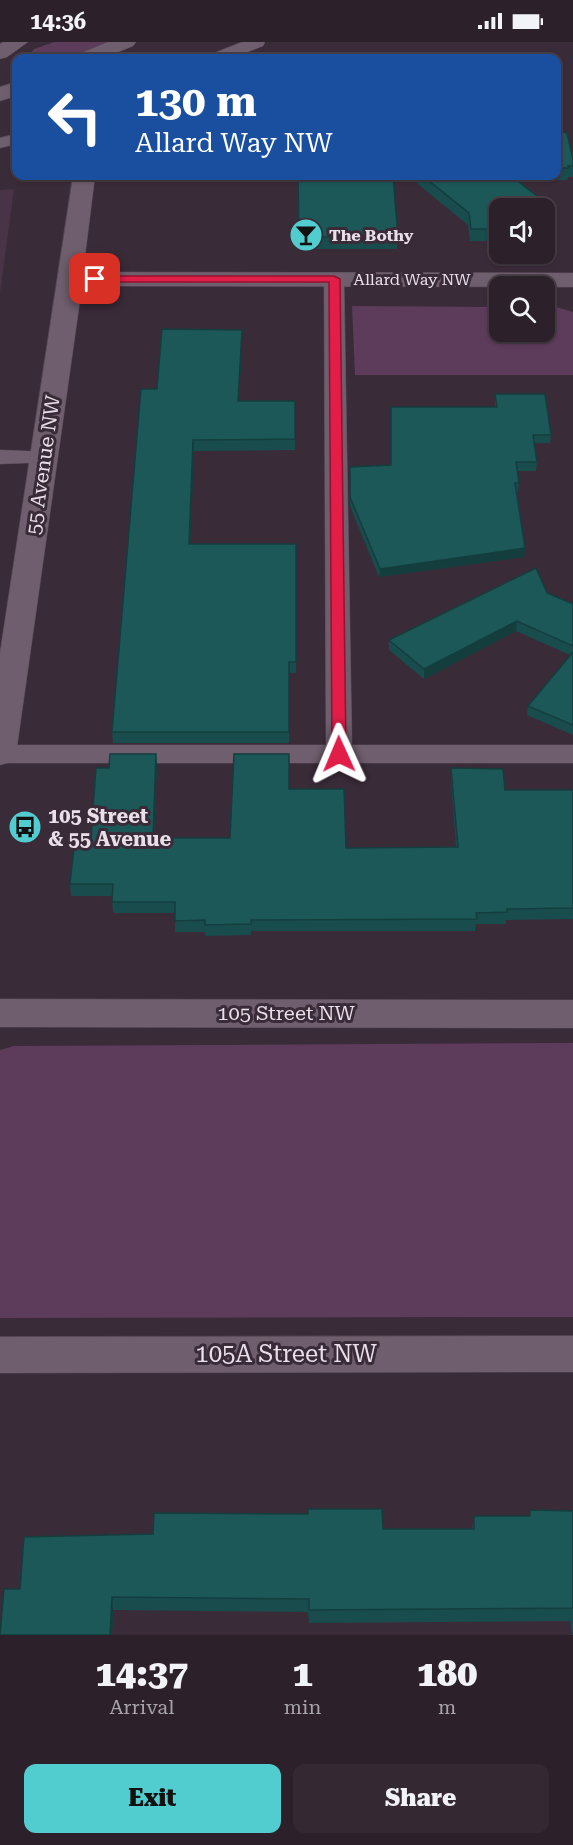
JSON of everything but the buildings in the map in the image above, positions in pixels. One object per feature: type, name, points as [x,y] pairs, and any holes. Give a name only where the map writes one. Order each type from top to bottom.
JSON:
[{"type":"street","points":[[0,53],[18,42]]},
{"type":"street","points":[[96,54],[126,42]]},
{"type":"street","name":"55 Avenue NW","points":[[0,754],[71,279],[83,180]]},
{"type":"street","name":"Allard Way NW","points":[[71,279],[573,280]]},
{"type":"street","name":"105 Street NW","points":[[0,1013],[573,1014]]},
{"type":"street","name":"105A Street NW","points":[[0,1355],[573,1354]]},
{"type":"lane","points":[[228,54],[256,42]]},
{"type":"lane","points":[[334,279],[339,754]]},
{"type":"lane","points":[[0,457],[44,457]]},
{"type":"lane","points":[[0,754],[573,754]]},
{"type":"shaded area","points":[[54,42],[109,42],[80,54],[30,54],[34,49]]},
{"type":"shaded area","points":[[14,189],[0,293],[0,190]]},
{"type":"shaded area","points":[[352,306],[489,307],[489,342],[555,342],[555,307],[573,312],[573,375],[355,375]]},
{"type":"shaded area","points":[[573,1043],[573,1317],[0,1318],[0,1050],[14,1046]]},
{"type":"place","name":"The Bothy","points":[[306,235]]},
{"type":"place","name":"105 Street & 55 Avenue","points":[[25,827]]},
{"type":"route","points":[[95,279],[334,279],[339,754]]}]
